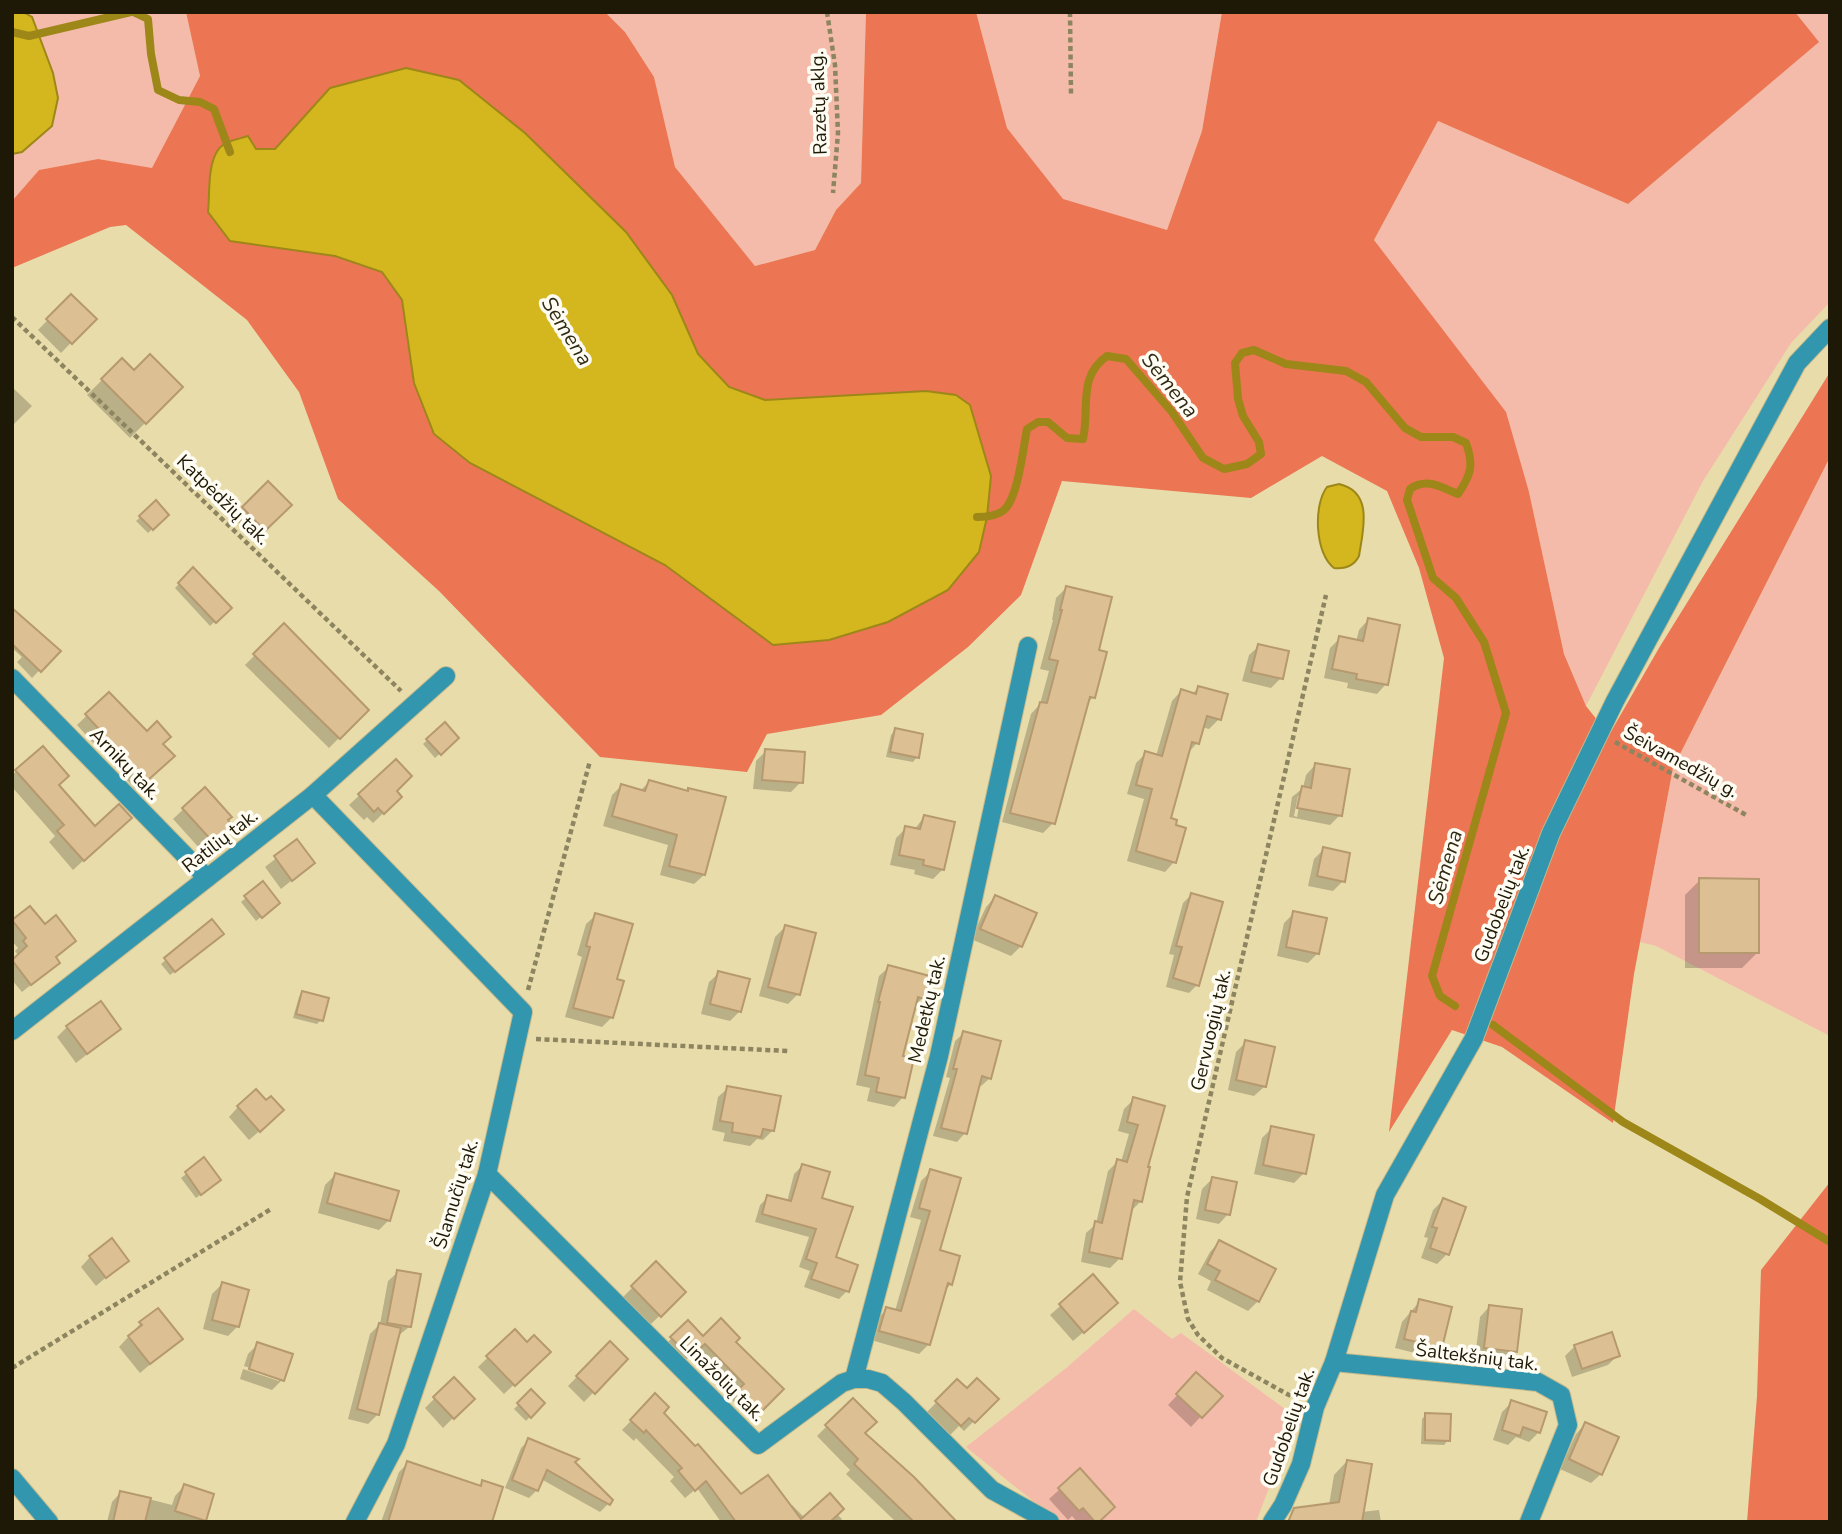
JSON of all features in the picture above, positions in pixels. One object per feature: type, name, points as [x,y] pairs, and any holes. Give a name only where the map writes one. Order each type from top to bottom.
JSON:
[{"type":"street","name":"Gudobelių tak.","points":[[1272,1522],[1283,1505],[1301,1464],[1315,1407],[1334,1362],[1385,1195],[1474,1038],[1551,833],[1599,734],[1797,363],[1830,328]]},
{"type":"street","name":"Medetkų tak.","points":[[854,1378],[939,1056],[1028,646]]},
{"type":"street","name":"Ratilių tak.","points":[[14,1025],[313,795],[446,676]]},
{"type":"street","name":"Arnikų tak.","points":[[12,678],[207,878]]},
{"type":"street","points":[[313,795],[523,1012]]},
{"type":"street","name":"Šlamučių tak.","points":[[355,1522],[396,1444],[487,1174],[523,1012]]},
{"type":"street","name":"Linažolių tak.","points":[[487,1174],[758,1445],[842,1382],[854,1378]]},
{"type":"street","name":"Šaltekšnių tak.","points":[[1334,1362],[1538,1382],[1561,1395],[1568,1425],[1529,1522]]},
{"type":"street","points":[[854,1378],[882,1383],[992,1490],[1050,1522]]},
{"type":"street","points":[[12,1478],[49,1522]]},
{"type":"path","name":"Razetų aklg.","points":[[827,12],[835,65],[838,133],[833,193]]},
{"type":"path","points":[[1070,12],[1071,94]]},
{"type":"path","name":"Katpėdžių tak.","points":[[12,317],[414,704]]},
{"type":"path","name":"Gervuogių tak.","points":[[1315,1407],[1291,1398],[1222,1357],[1198,1335],[1188,1319],[1180,1282],[1187,1197],[1326,595]]},
{"type":"path","name":"Šeivamedžių g.","points":[[1599,734],[1748,816]]},
{"type":"path","points":[[523,1012],[590,761]]},
{"type":"path","points":[[518,1038],[788,1051]]},
{"type":"path","points":[[12,1368],[271,1209]]},
{"type":"shaded area","points":[[23,12],[186,12],[200,76],[152,169],[98,159],[39,170],[12,201],[12,154],[22,152],[53,73],[32,17]]},
{"type":"shaded area","points":[[186,12],[605,12],[625,32],[654,77],[675,167],[755,266],[815,250],[836,210],[861,183],[866,12],[976,12],[1007,128],[1063,199],[1167,230],[1202,131],[1222,12],[1795,12],[1819,42],[1628,204],[1438,121],[1374,240],[1506,412],[1529,492],[1564,654],[1586,706],[1609,735],[1659,648],[1830,372],[1830,457],[1673,768],[1634,974],[1613,1123],[1502,1047],[1452,1030],[1389,1132],[1444,658],[1419,568],[1387,491],[1322,456],[1251,498],[1062,481],[1021,595],[968,647],[881,715],[767,734],[747,772],[600,757],[439,591],[338,499],[299,392],[247,320],[126,225],[110,227],[12,268],[12,201],[39,170],[98,159],[152,168],[200,76]],"holes":[[[458,80],[525,133],[626,232],[672,295],[698,354],[729,387],[765,400],[821,397],[773,644],[665,565],[470,463],[414,383],[403,300],[382,272],[335,256],[230,241],[256,149],[275,149],[330,88]]]},
{"type":"shaded area","points":[[605,12],[866,12],[861,183],[836,210],[815,250],[755,266],[675,167],[654,77],[625,32]]},
{"type":"shaded area","points":[[976,12],[1222,12],[1202,131],[1167,230],[1063,200],[1007,128]]},
{"type":"shaded area","points":[[1795,12],[1830,12],[1830,302],[1791,343],[1703,481],[1586,706],[1564,654],[1529,492],[1374,240],[1438,121],[1628,204],[1818,42]]},
{"type":"shaded area","points":[[1830,457],[1830,1036],[1656,946],[1640,942],[1673,768]]},
{"type":"shaded area","points":[[1830,1182],[1830,1522],[1747,1522],[1757,1396],[1761,1270]]},
{"type":"shaded area","points":[[1134,1309],[1172,1339],[1181,1333],[1296,1417],[1256,1522],[1059,1522],[966,1447],[1065,1369]]},
{"type":"water","points":[[12,12],[23,12],[32,17],[53,73],[58,98],[52,126],[22,152],[12,154]]},
{"type":"water","points":[[406,68],[459,80],[525,133],[626,232],[672,295],[698,354],[729,387],[765,400],[926,391],[956,395],[970,405],[991,476],[987,517],[979,552],[948,590],[888,622],[829,640],[773,645],[665,565],[470,463],[434,434],[414,383],[402,300],[382,272],[335,256],[230,241],[208,212],[212,164],[224,144],[248,136],[256,149],[275,149],[330,88]]},
{"type":"water","points":[[1339,484],[1350,488],[1362,503],[1364,524],[1357,559],[1345,567],[1334,568],[1323,552],[1318,517],[1327,487]]},
{"type":"building","points":[[71,294],[97,319],[72,344],[46,319]]},
{"type":"building","points":[[150,354],[183,387],[146,424],[101,379],[122,358],[134,370]]},
{"type":"building","points":[[268,481],[292,505],[265,531],[242,507]]},
{"type":"building","points":[[156,500],[169,515],[153,530],[139,516]]},
{"type":"building","points":[[193,567],[232,608],[216,623],[178,583]]},
{"type":"building","points":[[1066,586],[1112,597],[1099,650],[1107,652],[1095,698],[1090,697],[1055,824],[1010,813],[1040,702],[1047,703],[1058,661],[1049,659]]},
{"type":"building","points":[[12,608],[61,651],[41,672],[12,644]]},
{"type":"building","points":[[1368,618],[1400,625],[1388,685],[1356,679],[1357,674],[1332,669],[1339,636],[1363,641]]},
{"type":"building","points":[[284,623],[369,710],[340,739],[253,654]]},
{"type":"building","points":[[1258,644],[1289,651],[1283,679],[1251,672]]},
{"type":"building","points":[[1198,686],[1228,694],[1221,720],[1207,716],[1199,744],[1192,742],[1171,818],[1177,820],[1176,825],[1186,828],[1176,863],[1136,851],[1152,789],[1136,785],[1145,751],[1162,756],[1181,689],[1196,694]]},
{"type":"building","points":[[109,692],[147,731],[157,721],[171,737],[163,744],[175,756],[147,781],[85,714]]},
{"type":"building","points":[[445,722],[459,738],[441,755],[426,739]]},
{"type":"building","points":[[895,728],[923,734],[919,758],[890,752]]},
{"type":"building","points":[[43,746],[69,776],[59,785],[95,826],[119,804],[132,818],[84,861],[57,831],[64,825],[15,770]]},
{"type":"building","points":[[765,749],[805,752],[803,783],[762,780]]},
{"type":"building","points":[[396,759],[412,776],[397,791],[402,797],[384,814],[378,808],[374,812],[358,794]]},
{"type":"building","points":[[1315,763],[1350,769],[1342,816],[1297,808],[1302,786],[1311,788]]},
{"type":"building","points":[[649,780],[688,791],[688,788],[726,797],[705,875],[669,866],[677,835],[612,816],[621,784],[645,791]]},
{"type":"building","points":[[205,787],[232,817],[228,820],[232,825],[213,842],[182,808]]},
{"type":"building","points":[[924,815],[955,822],[944,870],[923,865],[924,860],[899,855],[905,826],[920,829]]},
{"type":"building","points":[[297,839],[315,863],[292,881],[274,856]]},
{"type":"building","points":[[1323,847],[1350,853],[1345,882],[1317,876]]},
{"type":"building","points":[[1699,878],[1759,879],[1759,953],[1699,953]]},
{"type":"building","points":[[263,881],[280,903],[262,918],[244,896]]},
{"type":"building","points":[[1191,893],[1223,902],[1199,986],[1173,978],[1182,947],[1176,946]]},
{"type":"building","points":[[995,895],[1037,913],[1022,947],[980,929]]},
{"type":"building","points":[[30,906],[45,924],[56,915],[76,941],[56,957],[60,963],[31,985],[12,960],[27,946],[23,941],[26,938],[12,920]]},
{"type":"building","points":[[1293,911],[1327,918],[1319,954],[1286,947]]},
{"type":"building","points":[[595,913],[633,924],[617,979],[624,981],[613,1018],[573,1008],[590,947],[586,946]]},
{"type":"building","points":[[212,919],[224,934],[175,972],[164,958]]},
{"type":"building","points":[[785,925],[816,933],[800,995],[768,987]]},
{"type":"building","points":[[888,965],[930,976],[924,999],[918,997],[903,1056],[914,1058],[905,1098],[876,1092],[879,1078],[865,1075],[878,1002]]},
{"type":"building","points":[[718,971],[750,979],[741,1012],[710,1004]]},
{"type":"building","points":[[302,991],[329,998],[323,1021],[296,1014]]},
{"type":"building","points":[[101,1001],[121,1029],[87,1054],[66,1026]]},
{"type":"building","points":[[963,1031],[1001,1041],[991,1079],[982,1076],[967,1134],[941,1128],[957,1069],[953,1069]]},
{"type":"building","points":[[1245,1040],[1275,1047],[1266,1087],[1236,1080]]},
{"type":"building","points":[[727,1086],[781,1096],[774,1131],[763,1129],[761,1137],[732,1132],[733,1123],[720,1121]]},
{"type":"building","points":[[256,1089],[266,1100],[271,1096],[284,1110],[260,1132],[237,1106]]},
{"type":"building","points":[[1133,1097],[1165,1106],[1148,1167],[1142,1202],[1134,1200],[1122,1259],[1089,1252],[1095,1221],[1102,1223],[1117,1159],[1127,1162],[1138,1125],[1127,1122]]},
{"type":"building","points":[[1271,1126],[1314,1135],[1306,1174],[1263,1165]]},
{"type":"building","points":[[204,1157],[221,1180],[201,1195],[185,1172]]},
{"type":"building","points":[[802,1164],[830,1172],[822,1198],[853,1207],[836,1257],[858,1265],[849,1292],[811,1279],[817,1263],[806,1259],[816,1229],[762,1214],[767,1195],[791,1201]]},
{"type":"building","points":[[930,1169],[961,1178],[940,1250],[960,1256],[952,1285],[948,1283],[930,1345],[879,1331],[886,1307],[901,1311],[930,1211],[919,1208]]},
{"type":"building","points":[[335,1173],[399,1191],[390,1221],[327,1203]]},
{"type":"building","points":[[1212,1177],[1237,1182],[1230,1215],[1205,1210]]},
{"type":"building","points":[[1443,1198],[1466,1207],[1449,1255],[1430,1248],[1437,1228],[1432,1227]]},
{"type":"building","points":[[112,1238],[129,1261],[106,1278],[89,1256]]},
{"type":"building","points":[[1219,1240],[1276,1269],[1259,1302],[1215,1280],[1220,1271],[1207,1264]]},
{"type":"building","points":[[656,1261],[686,1292],[661,1317],[631,1286]]},
{"type":"building","points":[[397,1270],[421,1274],[411,1327],[387,1323]]},
{"type":"building","points":[[1093,1274],[1118,1303],[1084,1333],[1059,1304]]},
{"type":"building","points":[[222,1282],[249,1290],[239,1327],[212,1320]]},
{"type":"building","points":[[1419,1299],[1452,1307],[1442,1348],[1404,1339],[1411,1311],[1416,1312]]},
{"type":"building","points":[[1489,1305],[1522,1309],[1517,1352],[1484,1348]]},
{"type":"building","points":[[158,1308],[183,1339],[150,1364],[128,1336],[142,1325],[139,1322]]},
{"type":"building","points":[[721,1318],[740,1338],[736,1342],[784,1389],[762,1411],[739,1389],[744,1384],[705,1344],[691,1357],[670,1337],[688,1320],[703,1336]]},
{"type":"building","points":[[379,1323],[401,1328],[379,1415],[357,1409]]},
{"type":"building","points":[[515,1329],[527,1342],[534,1335],[551,1352],[515,1386],[486,1356]]},
{"type":"building","points":[[1612,1332],[1620,1356],[1582,1369],[1574,1345]]},
{"type":"building","points":[[610,1341],[628,1359],[595,1394],[576,1376]]},
{"type":"building","points":[[257,1342],[293,1354],[284,1381],[249,1369]]},
{"type":"building","points":[[1196,1372],[1223,1396],[1202,1418],[1176,1394]]},
{"type":"building","points":[[454,1377],[475,1399],[454,1419],[433,1397]]},
{"type":"building","points":[[977,1378],[999,1399],[975,1423],[969,1418],[961,1426],[935,1401],[957,1379],[967,1388]]},
{"type":"building","points":[[531,1389],[545,1403],[531,1418],[517,1403]]},
{"type":"building","points":[[655,1393],[669,1407],[664,1413],[695,1446],[698,1444],[741,1494],[768,1475],[801,1519],[830,1493],[844,1509],[830,1522],[736,1522],[706,1481],[695,1491],[678,1471],[682,1468],[646,1430],[644,1433],[630,1420]]},
{"type":"building","points":[[853,1398],[877,1422],[865,1433],[914,1477],[957,1522],[914,1522],[854,1464],[858,1459],[825,1425]]},
{"type":"building","points":[[1511,1400],[1547,1412],[1540,1433],[1523,1427],[1520,1436],[1502,1430]]},
{"type":"building","points":[[1425,1413],[1451,1414],[1450,1441],[1425,1440]]},
{"type":"building","points":[[1585,1422],[1619,1437],[1602,1475],[1569,1459]]},
{"type":"building","points":[[528,1438],[579,1459],[575,1462],[613,1500],[610,1505],[547,1470],[538,1491],[512,1480]]},
{"type":"building","points":[[1347,1460],[1372,1464],[1362,1522],[1288,1522],[1294,1508],[1339,1502]]},
{"type":"building","points":[[407,1461],[481,1486],[482,1480],[503,1487],[492,1522],[388,1522]]},
{"type":"building","points":[[1080,1468],[1115,1507],[1099,1522],[1095,1522],[1083,1508],[1079,1511],[1058,1488]]},
{"type":"building","points":[[184,1484],[214,1494],[206,1521],[175,1511]]},
{"type":"building","points":[[120,1491],[151,1498],[145,1522],[113,1522]]},
{"type":"waterway","name":"Sėmena","points":[[12,32],[29,36],[131,12]]},
{"type":"waterway","name":"Sėmena","points":[[133,12],[148,19],[158,90],[179,100],[200,102],[214,109],[230,152]]},
{"type":"waterway","name":"Sėmena","points":[[977,517],[998,514],[1009,504],[1022,460],[1027,429],[1038,422],[1048,422],[1067,438],[1083,439],[1088,384],[1098,364],[1107,356],[1126,359],[1172,412],[1203,458],[1224,469],[1247,464],[1261,454],[1259,442],[1243,416],[1238,399],[1235,363],[1242,353],[1254,350],[1286,364],[1346,371],[1366,382],[1405,428],[1421,437],[1453,437],[1466,443],[1470,470],[1458,494],[1428,483],[1410,489],[1407,500],[1433,578],[1456,598],[1484,642],[1506,713],[1432,976],[1440,996],[1455,1006]]},
{"type":"waterway","name":"Sėmena","points":[[1493,1025],[1623,1122],[1830,1242]]}]
